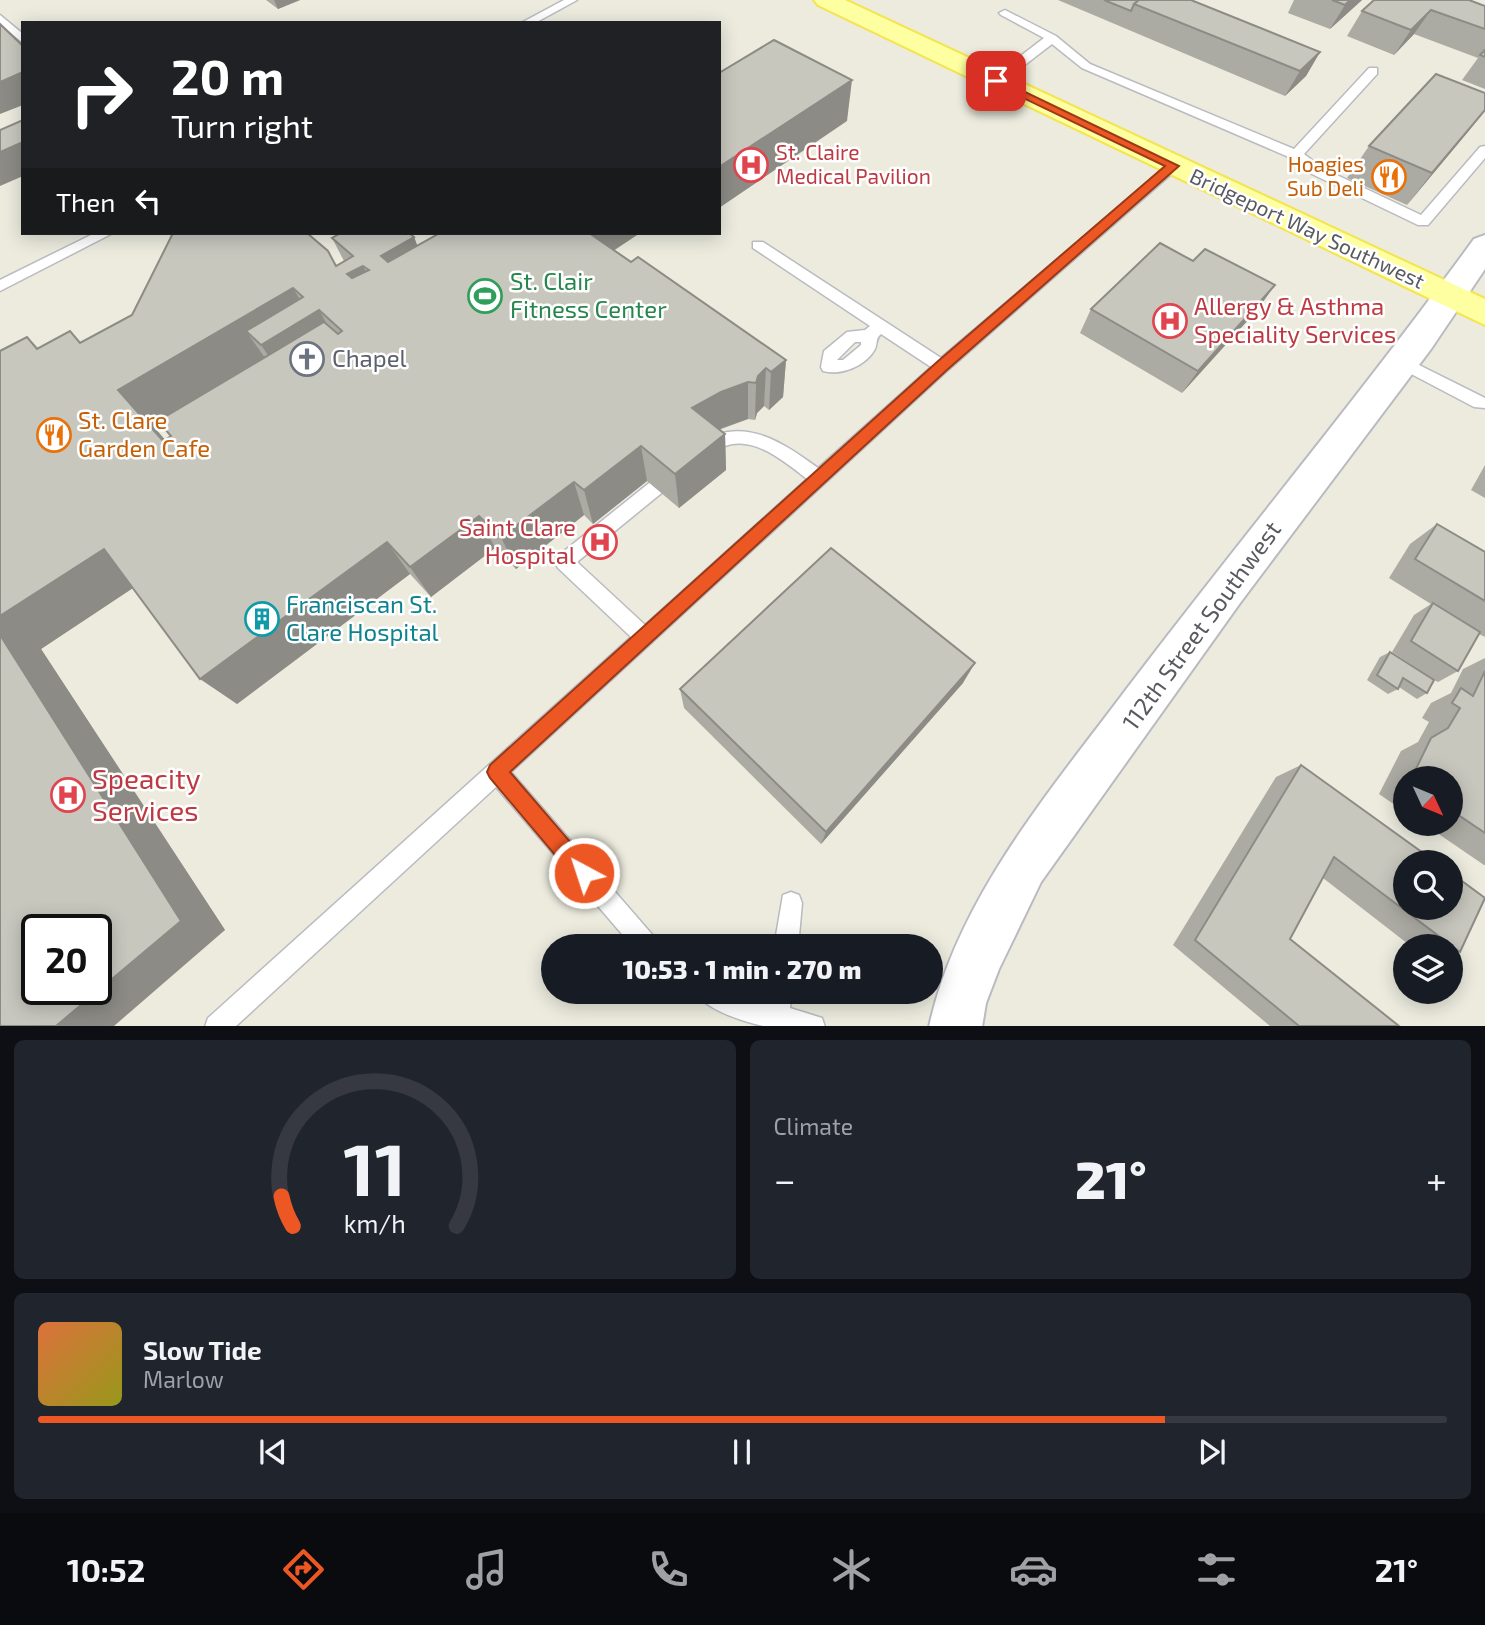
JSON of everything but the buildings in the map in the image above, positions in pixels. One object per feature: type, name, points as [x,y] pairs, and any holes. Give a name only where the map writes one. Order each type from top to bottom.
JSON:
[{"type":"main road","name":"Bridgeport Way Southwest","points":[[826,0],[1485,313]]},
{"type":"street","name":"112th Street Southwest","points":[[955,1026],[960,1003],[979,956],[1024,865],[1226,590],[1450,297],[1485,246]]},
{"type":"lane","points":[[530,21],[572,0]]},
{"type":"lane","points":[[1005,13],[1052,38],[1086,66],[1296,155],[1317,172],[1423,222],[1485,150]]},
{"type":"lane","points":[[0,18],[21,38]]},
{"type":"lane","points":[[996,81],[1052,38]]},
{"type":"lane","points":[[1296,155],[1373,71]]},
{"type":"lane","points":[[218,1026],[942,366],[1173,166]]},
{"type":"lane","points":[[0,286],[102,235]]},
{"type":"lane","points":[[758,245],[875,331],[942,366]]},
{"type":"lane","points":[[1401,362],[1480,403]]},
{"type":"lane","points":[[644,637],[564,562],[712,442],[734,437],[756,438],[774,446],[820,478]]},
{"type":"lane","points":[[497,772],[637,934]]},
{"type":"lane","points":[[787,934],[791,903]]},
{"type":"lane","points":[[779,1004],[812,1026]]},
{"type":"place","name":"St. Claire Medical Pavilion","points":[[751,165]]},
{"type":"place","name":"Hoagies Sub Deli","points":[[1389,177]]},
{"type":"place","name":"St. Clair Fitness Center","points":[[485,296]]},
{"type":"place","name":"Allergy & Asthma Speciality Services","points":[[1170,321]]},
{"type":"place","name":"Chapel","points":[[307,359]]},
{"type":"place","name":"St. Clare Garden Cafe","points":[[54,435]]},
{"type":"place","name":"Saint Clare Hospital","points":[[600,542]]},
{"type":"place","name":"Franciscan St. Clare Hospital","points":[[262,619]]},
{"type":"place","name":"Speacity Services","points":[[68,795]]},
{"type":"route","points":[[584,873],[497,772],[942,366],[1173,166],[996,81]]}]
